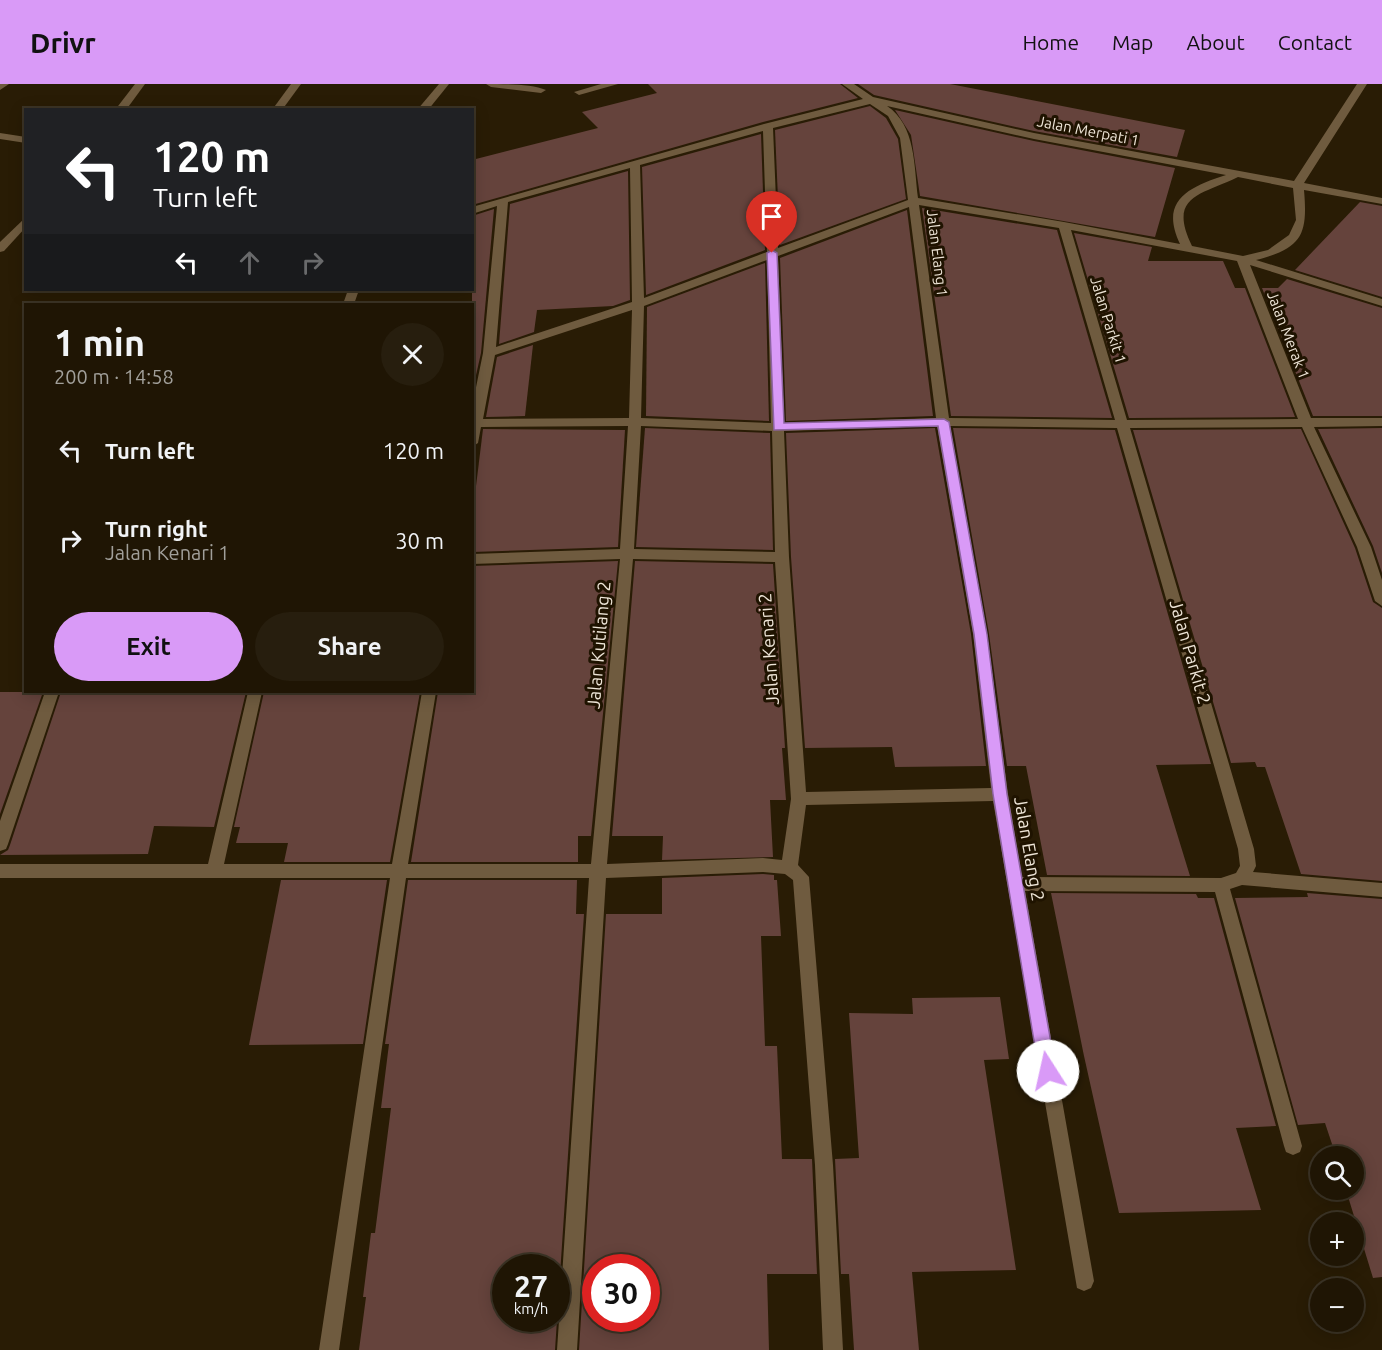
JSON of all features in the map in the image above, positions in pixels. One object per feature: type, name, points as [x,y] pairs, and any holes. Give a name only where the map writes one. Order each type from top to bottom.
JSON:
[{"type":"street","points":[[0,87],[4,84]]},
{"type":"street","points":[[122,108],[140,84]]},
{"type":"street","points":[[278,108],[296,84]]},
{"type":"street","points":[[424,108],[444,84]]},
{"type":"street","points":[[491,84],[542,90]]},
{"type":"street","points":[[579,92],[613,84]]},
{"type":"street","points":[[847,84],[873,100]]},
{"type":"street","points":[[1242,259],[1272,252],[1294,237],[1301,220],[1298,184],[1362,84]]},
{"type":"street","points":[[474,210],[503,200],[768,126],[873,100]]},
{"type":"street","name":"Jalan Merpati 1","points":[[873,100],[1034,136],[1382,201]]},
{"type":"street","name":"Jalan Elang 1","points":[[873,100],[892,114],[901,126],[905,138],[944,422]]},
{"type":"street","name":"Jalan Kenari 2","points":[[768,126],[782,557],[799,799],[789,868]]},
{"type":"street","points":[[0,136],[24,140]]},
{"type":"street","name":"Jalan Kutilang 2","points":[[567,1350],[598,871],[627,554],[635,422],[638,304],[635,163]]},
{"type":"street","points":[[1187,247],[1175,221],[1178,209],[1185,199],[1214,182],[1238,175]]},
{"type":"street","points":[[503,200],[489,353],[474,423],[635,422],[778,427],[944,422],[1124,424],[1382,422]]},
{"type":"street","points":[[489,353],[638,304],[915,201],[1064,225],[1242,259],[1382,303]]},
{"type":"street","points":[[0,249],[24,222]]},
{"type":"street","name":"Jalan Parkit 1","points":[[1064,225],[1124,424]]},
{"type":"street","name":"Jalan Merak 1","points":[[1242,259],[1306,422],[1364,547],[1382,601]]},
{"type":"street","name":"Jalan Elang 2","points":[[944,422],[980,634],[1000,794],[1084,1281]]},
{"type":"street","name":"Jalan Parkit 2","points":[[1124,424],[1246,849],[1248,866],[1242,878]]},
{"type":"street","points":[[474,559],[627,554],[782,557]]},
{"type":"street","points":[[0,844],[52,693]]},
{"type":"street","points":[[215,870],[255,693]]},
{"type":"street","points":[[329,1350],[399,871],[429,693]]},
{"type":"street","points":[[799,799],[1000,794]]},
{"type":"street","points":[[0,871],[598,871],[763,865],[789,868],[801,878],[824,1165],[833,1350]]},
{"type":"street","points":[[1015,884],[1221,885],[1242,878],[1382,890]]},
{"type":"street","points":[[1221,885],[1293,1146]]},
{"type":"building","points":[[648,84],[840,84],[858,98],[763,122],[474,204],[474,159],[598,128],[582,112],[657,93]]},
{"type":"building","points":[[858,84],[950,84],[1185,130],[1177,157],[1034,131],[874,95]]},
{"type":"building","points":[[870,106],[886,118],[898,139],[906,199],[780,245],[775,130]]},
{"type":"building","points":[[895,110],[1034,141],[1175,168],[1155,237],[920,196],[911,135]]},
{"type":"building","points":[[761,134],[765,250],[646,295],[642,167]]},
{"type":"building","points":[[628,171],[630,300],[613,306],[537,310],[534,332],[499,344],[510,204]]},
{"type":"building","points":[[1360,202],[1382,206],[1382,297],[1295,270]]},
{"type":"building","points":[[922,208],[1057,230],[1112,418],[951,416]]},
{"type":"building","points":[[494,209],[481,353],[474,384],[472,291],[474,291],[474,215]]},
{"type":"building","points":[[907,210],[933,416],[786,421],[780,258]]},
{"type":"building","points":[[1074,233],[1152,247],[1148,261],[1223,261],[1235,288],[1245,288],[1295,417],[1129,418]]},
{"type":"building","points":[[765,263],[769,421],[646,416],[647,307]]},
{"type":"building","points":[[1287,279],[1382,308],[1382,416],[1313,416],[1262,288],[1278,288]]},
{"type":"building","points":[[533,345],[525,416],[486,417],[497,357]]},
{"type":"building","points":[[645,428],[770,433],[773,550],[636,547]]},
{"type":"building","points":[[935,428],[971,634],[986,766],[895,767],[892,747],[805,748],[791,557],[786,433]]},
{"type":"building","points":[[953,428],[1115,430],[1211,764],[1156,765],[1190,876],[1047,875],[1026,766],[1007,766],[989,634]]},
{"type":"building","points":[[1382,428],[1382,573],[1373,546],[1318,429]]},
{"type":"building","points":[[483,429],[625,430],[618,547],[474,552],[474,503]]},
{"type":"building","points":[[1301,429],[1355,548],[1373,602],[1382,608],[1382,881],[1301,874],[1265,767],[1257,767],[1255,762],[1231,763],[1133,430]]},
{"type":"building","points":[[618,561],[591,836],[578,836],[578,862],[411,862],[438,693],[474,693],[474,566]]},
{"type":"building","points":[[635,561],[773,564],[785,748],[782,748],[786,800],[770,800],[773,857],[662,860],[663,836],[612,836]]},
{"type":"building","points":[[0,692],[43,693],[0,814]]},
{"type":"building","points":[[61,693],[246,693],[214,827],[154,826],[148,854],[0,855],[8,850]]},
{"type":"building","points":[[264,693],[420,693],[390,862],[284,862],[288,843],[236,843],[240,827],[234,827]]},
{"type":"building","points":[[763,874],[774,875],[774,880],[777,880],[781,936],[761,936],[765,1046],[777,1046],[782,1159],[812,1159],[817,1274],[767,1274],[769,1350],[579,1350],[582,1302],[582,1332],[660,1332],[660,1254],[585,1254],[606,914],[662,914],[662,878]]},
{"type":"building","points":[[281,880],[387,880],[363,1044],[249,1045]]},
{"type":"building","points":[[408,880],[577,880],[576,914],[584,914],[561,1254],[492,1254],[492,1332],[556,1332],[555,1350],[359,1350],[371,1233],[375,1233],[391,1108],[381,1108],[389,1044],[385,1044]]},
{"type":"building","points":[[1051,893],[1196,894],[1198,898],[1214,898],[1276,1126],[1236,1128],[1261,1210],[1119,1213]]},
{"type":"building","points":[[1307,893],[1382,899],[1382,1277],[1373,1278],[1364,1249],[1364,1212],[1353,1212],[1349,1200],[1364,1200],[1364,1146],[1333,1146],[1325,1123],[1298,1125],[1235,898],[1308,897]]},
{"type":"building","points":[[1000,997],[1009,1059],[984,1060],[1016,1270],[912,1272],[919,1350],[854,1350],[849,1274],[841,1274],[835,1159],[859,1158],[849,1013],[913,1014],[912,998]]},
{"type":"route","points":[[772,253],[778,427],[944,422],[980,634],[1000,794],[1048,1071]]}]
